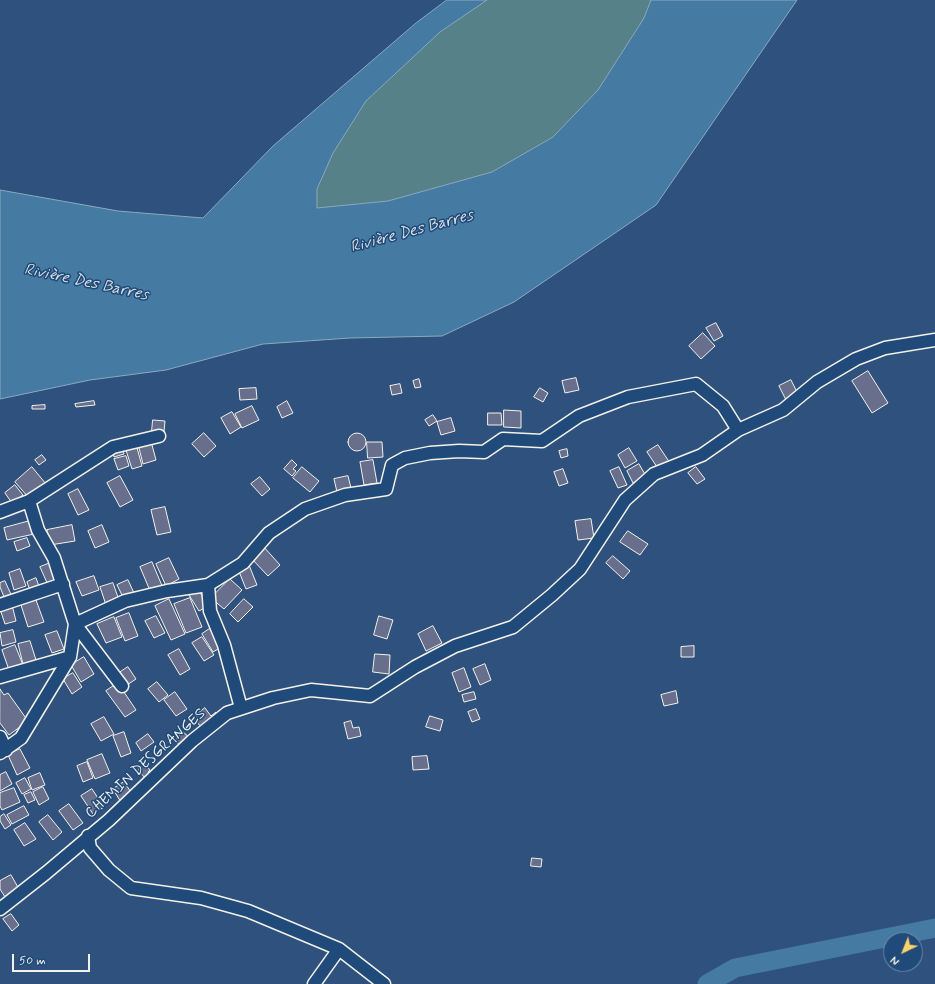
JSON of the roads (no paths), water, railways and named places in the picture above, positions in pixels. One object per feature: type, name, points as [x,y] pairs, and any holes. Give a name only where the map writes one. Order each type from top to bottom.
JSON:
[{"type":"street","name":"CHEMIN DESGRANGES","points":[[1,905],[46,873],[120,810],[192,741],[227,713],[311,690],[370,696],[415,667],[455,646],[513,627],[552,595],[580,569],[625,500],[654,474],[702,455],[738,430],[782,410],[817,382],[856,359],[885,348],[935,340]]},
{"type":"street","points":[[75,624],[124,601],[167,591],[208,585],[243,563],[269,533],[305,509],[345,495],[386,489],[392,465],[405,458],[430,453],[459,451],[484,452],[503,439],[542,441],[578,416],[628,397],[696,384],[723,406],[738,430]]},
{"type":"street","points":[[0,512],[29,502],[113,447],[159,436]]},
{"type":"street","points":[[29,502],[38,530],[54,558],[75,624],[122,686]]},
{"type":"street","points":[[0,605],[62,584]]},
{"type":"street","points":[[208,585],[210,611],[224,645],[241,708]]},
{"type":"street","points":[[0,737],[3,751],[21,738],[70,657],[75,624]]},
{"type":"street","points":[[0,677],[70,657]]},
{"type":"street","points":[[88,836],[90,848],[109,870],[131,888],[201,898],[248,911],[339,949],[384,984]]},
{"type":"street","points":[[314,984],[339,949]]},
{"type":"water","name":"Rivière Des Barres","points":[[447,0],[487,0],[440,32],[366,101],[333,153],[317,189],[317,208],[388,201],[492,172],[553,137],[598,90],[644,18],[651,0],[797,0],[656,205],[514,302],[442,336],[350,338],[263,344],[166,370],[90,380],[0,399],[0,190],[118,211],[203,218],[273,146],[416,23]]},
{"type":"waterway","points":[[707,984],[735,968],[935,928]]}]
